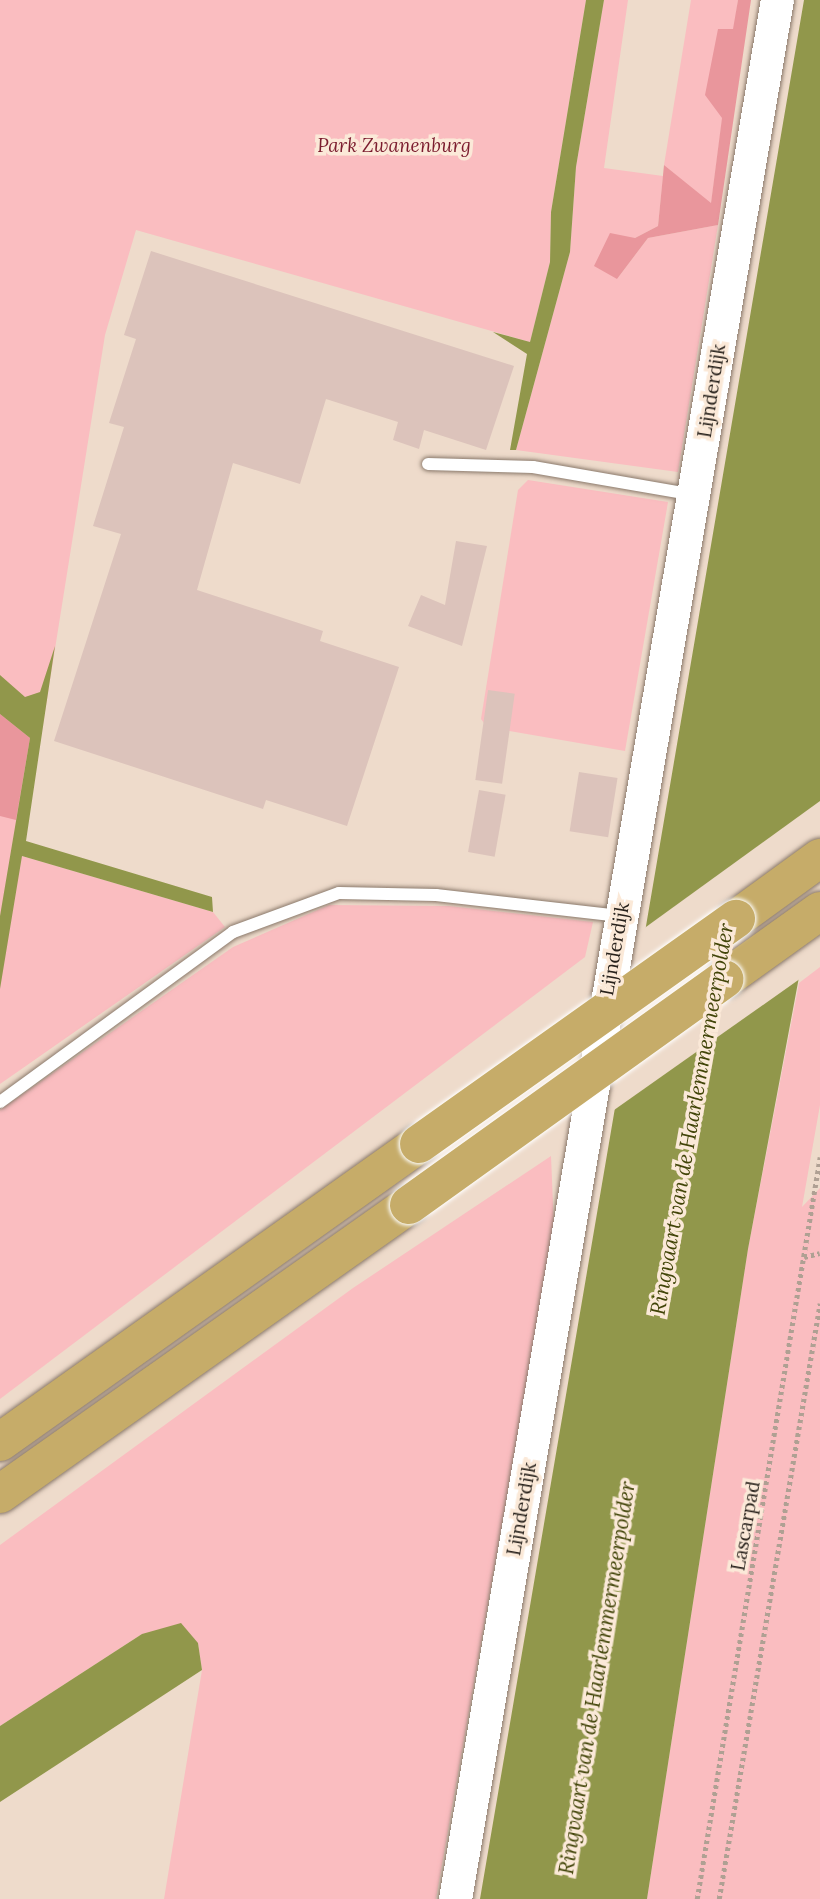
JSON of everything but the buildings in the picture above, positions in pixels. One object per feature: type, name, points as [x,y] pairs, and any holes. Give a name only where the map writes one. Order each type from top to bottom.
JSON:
[{"type":"highway","points":[[0,1442],[820,858]]},
{"type":"highway","points":[[0,1494],[820,911]]},
{"type":"street","name":"Lijnderdijk","points":[[455,1899],[777,0]]},
{"type":"lane","points":[[428,464],[533,467],[694,495]]},
{"type":"lane","points":[[0,1102],[233,932],[339,893],[436,895],[621,916]]},
{"type":"path","name":"Lascarpad","points":[[697,1899],[820,1157]]},
{"type":"path","points":[[804,1257],[820,1254]]},
{"type":"path","points":[[719,1899],[820,1303]]},
{"type":"green space","name":"Park Zwanenburg","points":[[0,0],[586,0],[551,212],[550,262],[530,342],[136,230],[105,335],[22,856],[213,912],[225,927],[0,1084]]},
{"type":"green space","points":[[604,0],[628,0],[604,168],[663,176],[658,226],[635,238],[617,279],[648,238],[718,225],[678,472],[516,450],[570,252],[576,167]]},
{"type":"green space","points":[[691,0],[738,0],[711,204],[664,165]]},
{"type":"green space","points":[[528,480],[668,502],[625,751],[487,727],[481,719],[518,490]]},
{"type":"green space","points":[[329,905],[449,906],[593,922],[585,957],[0,1399],[0,1110],[233,947]]},
{"type":"green space","points":[[820,967],[820,1105],[802,1207],[820,1188],[820,1899],[647,1899],[748,1249],[799,983]]},
{"type":"green space","points":[[551,1156],[554,1228],[436,1899],[164,1899],[202,1670],[198,1643],[142,1634],[0,1726],[0,1545],[353,1288]]},
{"type":"shaded area","points":[[738,0],[751,0],[718,225],[648,238],[617,279],[594,266],[610,233],[635,238],[658,226],[664,165],[711,203],[722,118],[705,95],[718,29],[733,29]]},
{"type":"shaded area","points":[[0,714],[30,738],[16,820],[0,816]]},
{"type":"water","points":[[586,0],[604,0],[576,167],[570,252],[516,450],[510,450],[527,354],[493,332],[530,342],[550,262],[551,212]]},
{"type":"water","name":"Ringvaart van de Haarlemmermeerpolder","points":[[804,0],[820,0],[820,865],[748,1249],[647,1899],[480,1899]]},
{"type":"water","points":[[55,646],[26,841],[212,897],[213,912],[22,856],[0,989],[0,916],[30,738],[0,714],[0,675],[25,697],[40,692]]},
{"type":"water","points":[[181,1623],[198,1643],[202,1670],[0,1802],[0,1726],[142,1634]]},
{"type":"pier","points":[[820,801],[820,886],[804,976],[607,1115],[639,932]]}]
